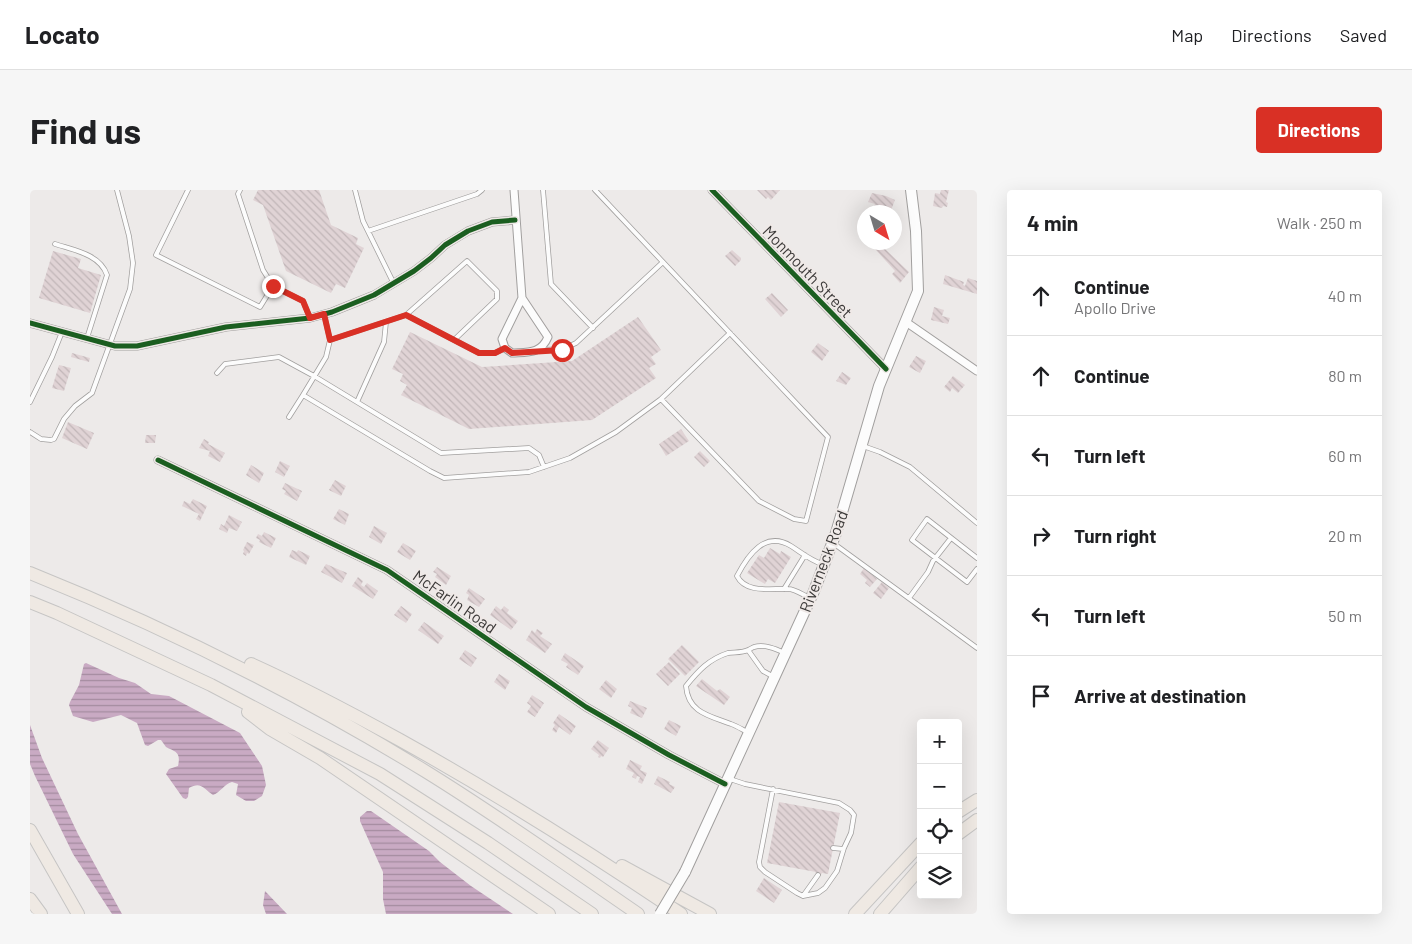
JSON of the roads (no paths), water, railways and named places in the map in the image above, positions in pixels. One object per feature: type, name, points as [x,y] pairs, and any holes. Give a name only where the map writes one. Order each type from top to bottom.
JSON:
[{"type":"highway","points":[[30,573],[159,628],[234,657],[321,697],[710,914]]},
{"type":"highway","points":[[30,602],[211,685],[380,774],[592,914]]},
{"type":"highway","points":[[159,628],[273,684],[384,746],[472,801],[638,914]]},
{"type":"highway","points":[[211,685],[270,728],[320,758],[549,914]]},
{"type":"highway","points":[[962,809],[977,800]]},
{"type":"highway","points":[[521,810],[681,914]]},
{"type":"highway","points":[[962,831],[977,820]]},
{"type":"highway","points":[[30,830],[78,914]]},
{"type":"highway","points":[[855,914],[917,847]]},
{"type":"highway","points":[[880,914],[917,872]]},
{"type":"highway","points":[[30,899],[41,914]]},
{"type":"main road","name":"Riverneck Road","points":[[660,914],[684,872],[749,733],[810,599],[832,543],[879,386],[918,291],[916,231],[911,190]]},
{"type":"street","points":[[514,190],[522,298],[548,337],[545,345],[538,350],[512,353],[505,348],[502,339],[522,298]]},
{"type":"street","name":"Monmouth Street","points":[[712,190],[886,369]]},
{"type":"street","points":[[30,323],[115,346],[137,346],[226,326],[310,318],[374,295],[394,284],[431,258],[455,238],[468,231],[492,222],[515,220]]},
{"type":"street","points":[[906,322],[977,371]]},
{"type":"street","name":"McFarlin Road","points":[[158,460],[387,570],[586,707],[669,755],[726,781]]},
{"type":"lane","points":[[30,432],[41,439],[51,440],[54,438],[64,418],[74,406],[92,393],[130,289],[133,263],[129,236],[117,190]]},
{"type":"lane","points":[[188,190],[156,256],[260,307],[273,286]]},
{"type":"lane","points":[[240,190],[238,194],[263,270],[273,286],[303,301],[310,318]]},
{"type":"lane","points":[[355,190],[363,221],[394,284]]},
{"type":"lane","points":[[368,231],[477,194],[482,190]]},
{"type":"lane","points":[[543,190],[551,284],[593,328]]},
{"type":"lane","points":[[595,190],[828,437],[806,521],[794,519],[759,501],[661,399]]},
{"type":"lane","points":[[55,244],[92,256],[106,270],[107,275],[86,338]]},
{"type":"lane","points":[[330,340],[406,315],[467,261],[497,291],[497,299],[454,340]]},
{"type":"lane","points":[[538,350],[564,350],[576,343],[663,262]]},
{"type":"lane","points":[[289,417],[326,357],[330,340],[324,314]]},
{"type":"lane","points":[[406,315],[479,353],[495,353],[505,348]]},
{"type":"lane","points":[[357,402],[384,342],[386,322]]},
{"type":"lane","points":[[30,402],[62,332]]},
{"type":"lane","points":[[303,395],[444,478],[529,472],[570,458],[616,432],[661,399],[730,333]]},
{"type":"lane","points":[[216,373],[225,364],[279,357],[441,453],[529,448],[539,455],[544,467]]},
{"type":"lane","points":[[860,446],[880,452],[910,468],[977,523]]},
{"type":"lane","points":[[977,558],[927,519],[912,540],[967,582],[977,569]]},
{"type":"lane","points":[[908,598],[951,538]]},
{"type":"lane","points":[[810,599],[790,588],[764,590],[752,587],[744,584],[737,576],[747,557],[768,542],[776,540],[785,542],[812,561],[824,564]]},
{"type":"lane","points":[[832,543],[977,648]]},
{"type":"lane","points":[[784,589],[805,555]]},
{"type":"lane","points":[[749,733],[704,715],[690,702],[686,694],[686,686],[698,670],[712,660],[729,653],[761,646],[775,648],[786,653]]},
{"type":"lane","points":[[748,650],[763,671],[774,677]]},
{"type":"lane","points":[[726,781],[773,788],[840,803],[850,810],[854,815],[853,828],[844,849],[838,871],[825,888],[818,893],[803,896],[760,867],[773,788]]},
{"type":"lane","points":[[833,848],[844,849]]},
{"type":"lane","points":[[803,896],[818,875]]}]
